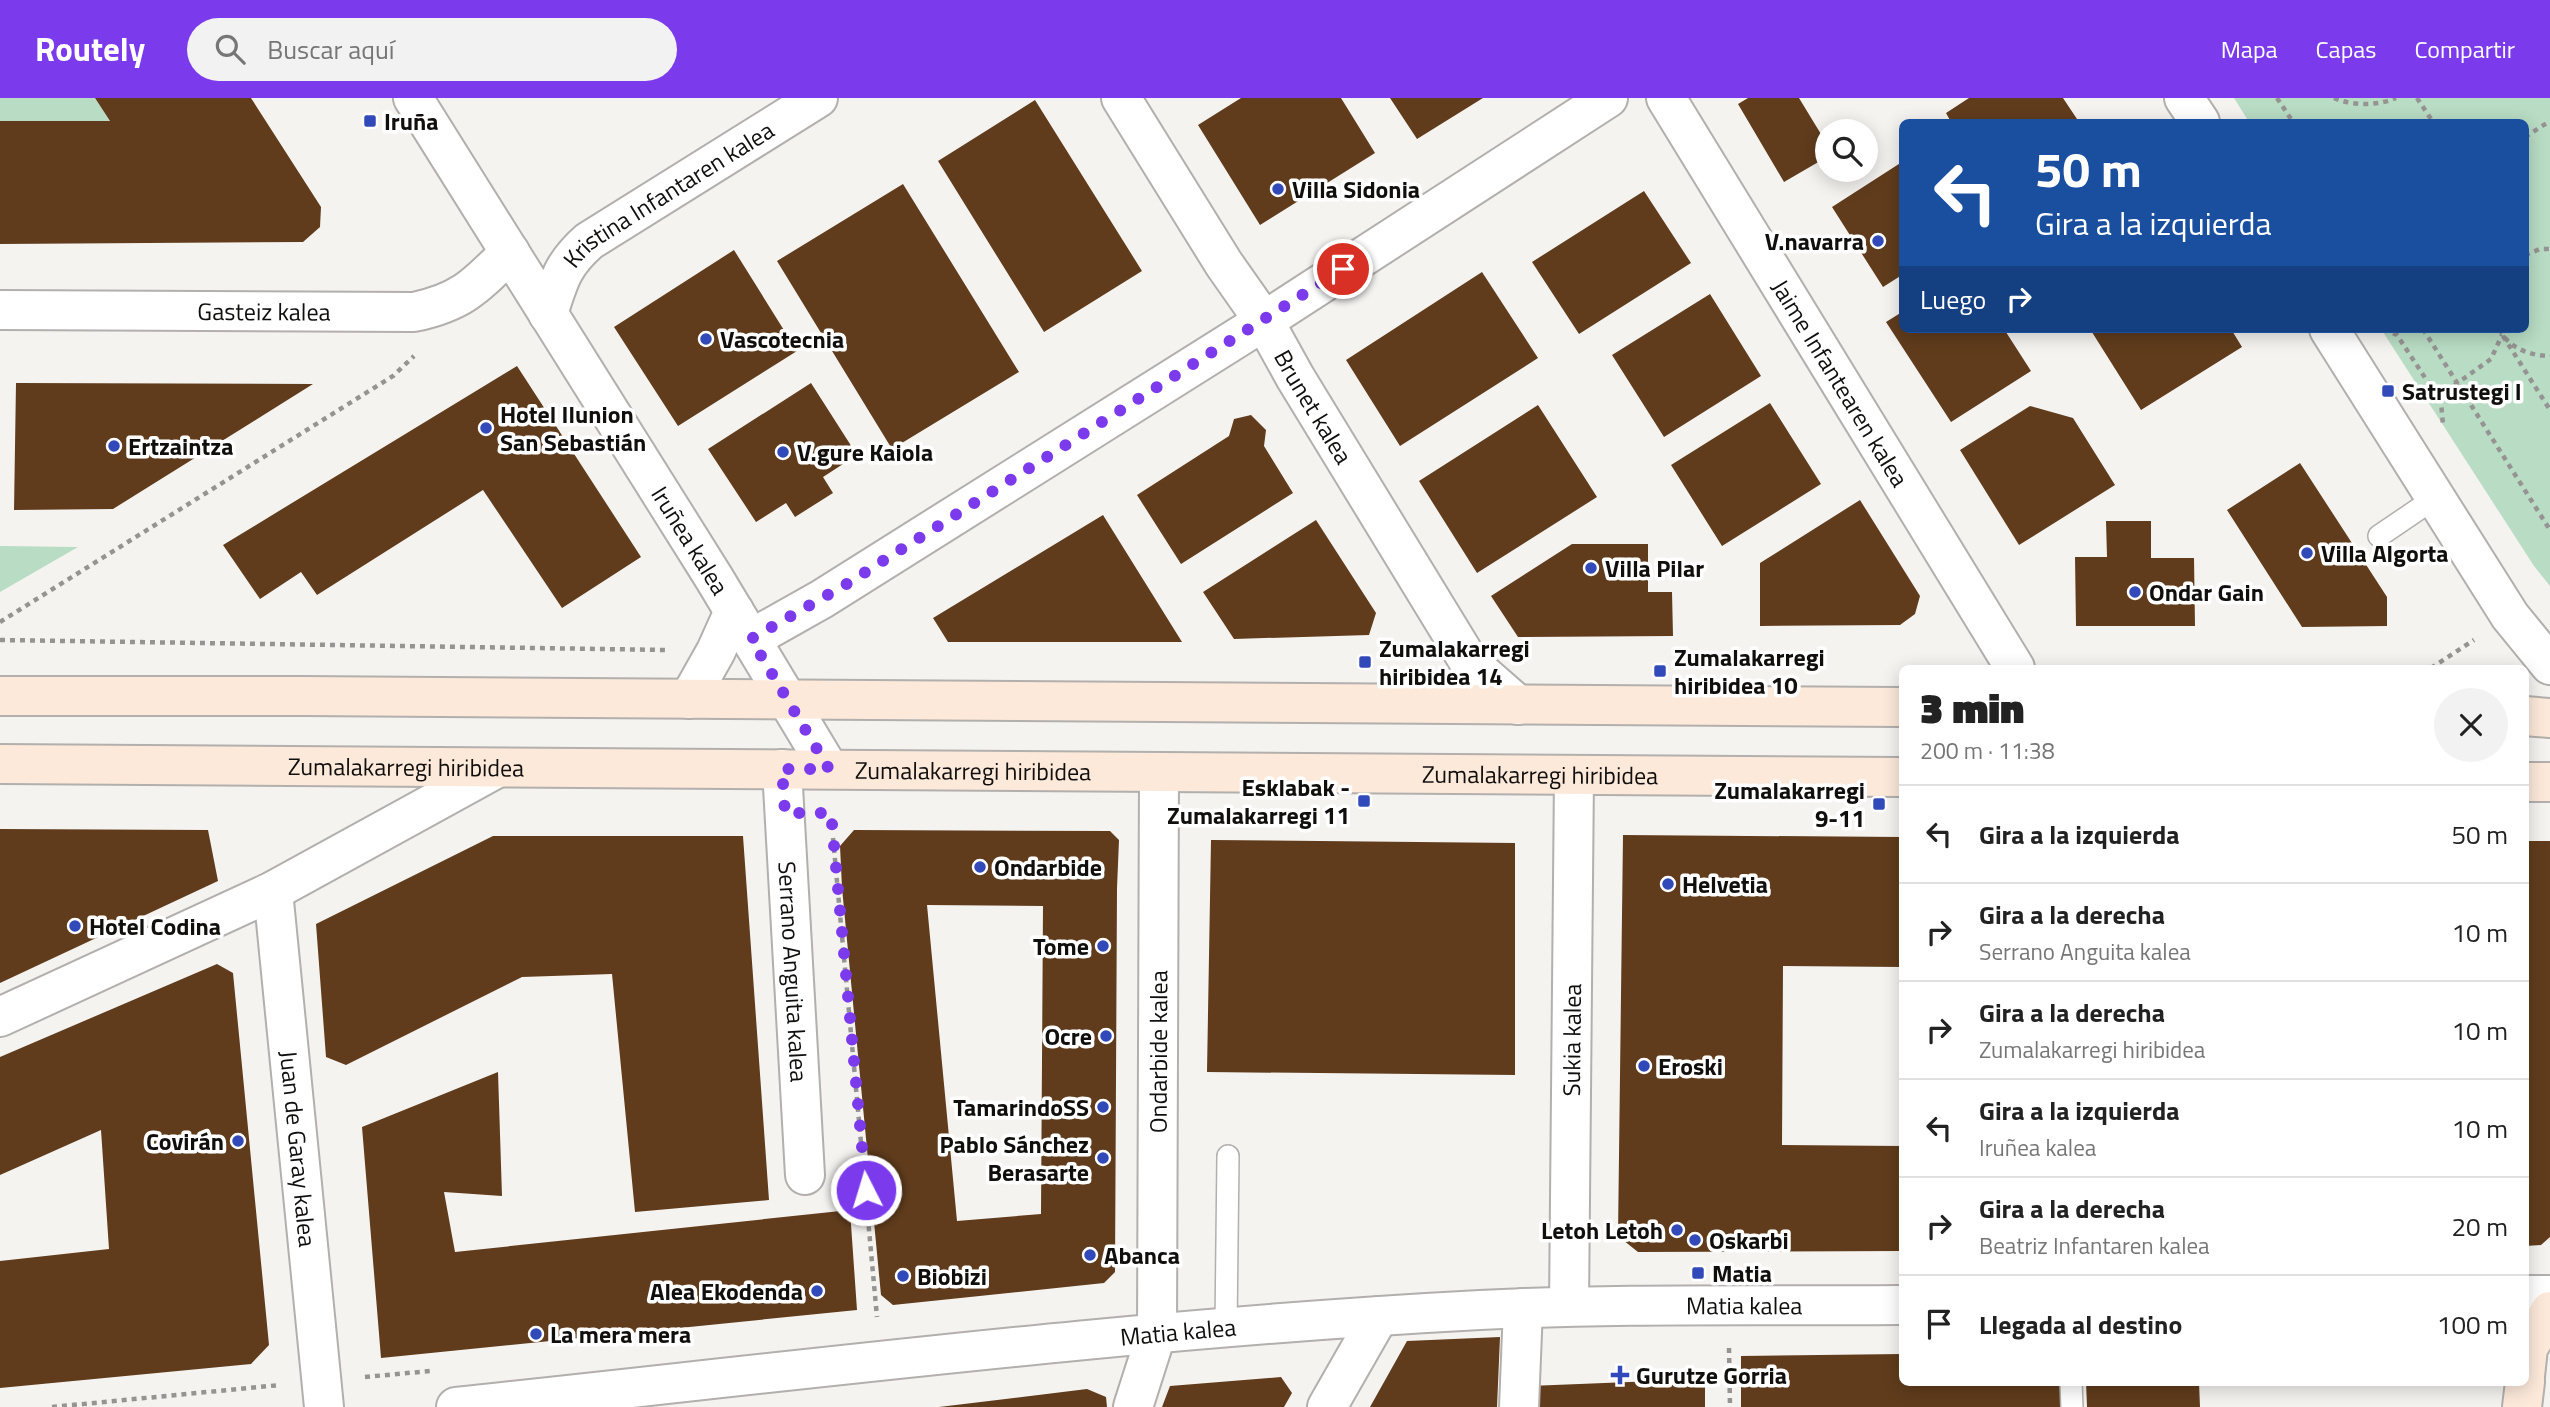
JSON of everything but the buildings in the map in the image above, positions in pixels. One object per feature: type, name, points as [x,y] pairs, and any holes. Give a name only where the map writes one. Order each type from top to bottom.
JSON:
[{"type":"main road","points":[[0,696],[1899,707]]},
{"type":"main road","points":[[2529,716],[2550,718]]},
{"type":"main road","name":"Zumalakarregi hiribidea","points":[[0,764],[1899,777]]},
{"type":"main road","points":[[2529,782],[2550,782]]},
{"type":"main road","points":[[2529,1346],[2550,1311]]},
{"type":"main road","points":[[2522,1407],[2525,1386]]},
{"type":"street","name":"Iruñea kalea","points":[[413,98],[743,625],[829,769]]},
{"type":"street","name":"Kristina Infantaren kalea","points":[[548,314],[560,276],[572,256],[589,241],[818,98]]},
{"type":"street","name":"Brunet kalea","points":[[1121,98],[1224,264],[1264,321],[1295,377],[1469,662],[1518,705]]},
{"type":"street","points":[[689,699],[716,651],[743,625],[822,599],[1264,321],[1608,98]]},
{"type":"street","name":"Jaime Infantearen kalea","points":[[1666,98],[2013,665]]},
{"type":"street","points":[[2184,98],[2198,119]]},
{"type":"street","name":"Gasteiz kalea","points":[[0,310],[414,312],[442,306],[477,286],[510,252]]},
{"type":"street","points":[[2332,333],[2510,616],[2550,665]]},
{"type":"street","points":[[0,1017],[273,891],[497,768]]},
{"type":"street","name":"Serrano Anguita kalea","points":[[782,769],[805,1175]]},
{"type":"street","name":"Ondarbide kalea","points":[[1133,1407],[1157,1332],[1158,772]]},
{"type":"street","name":"Sukia kalea","points":[[1569,1307],[1574,775]]},
{"type":"street","name":"Juan de Garay kalea","points":[[273,891],[324,1407]]},
{"type":"street","points":[[2529,1294],[2550,1295]]},
{"type":"street","name":"Matia kalea","points":[[456,1407],[1157,1332],[1380,1316],[1569,1307],[1899,1305]]},
{"type":"street","points":[[1519,1407],[1523,1308]]},
{"type":"street","points":[[1327,1407],[1380,1316]]},
{"type":"lane","points":[[2379,536],[2435,498]]},
{"type":"lane","points":[[1226,1327],[1228,1156]]},
{"type":"lane","points":[[2071,1386],[2071,1407]]},
{"type":"path","points":[[2277,98],[2291,119]]},
{"type":"path","points":[[2334,98],[2346,103],[2382,104],[2396,98]]},
{"type":"path","points":[[2417,98],[2431,119]]},
{"type":"path","points":[[2529,134],[2550,121]]},
{"type":"path","points":[[2529,253],[2550,249]]},
{"type":"path","points":[[2426,333],[2550,530]]},
{"type":"path","points":[[2438,397],[2491,359],[2501,333]]},
{"type":"path","points":[[2502,333],[2518,348],[2536,356],[2550,356]]},
{"type":"path","points":[[2502,333],[2550,411]]},
{"type":"path","points":[[0,622],[393,376],[422,348]]},
{"type":"path","points":[[785,813],[831,813],[878,1325]]},
{"type":"path","points":[[1729,1347],[1730,1407]]},
{"type":"path","points":[[52,1407],[291,1384]]},
{"type":"green space","points":[[0,98],[95,98],[110,121],[0,121]]},
{"type":"green space","points":[[2234,98],[2550,98],[2550,586],[2534,566],[2384,333],[2529,333],[2529,119],[2247,119]]},
{"type":"green space","points":[[0,546],[78,547],[0,592]]},
{"type":"place","name":"Iruña","points":[[370,121]]},
{"type":"place","name":"Villa Sidonia","points":[[1278,189]]},
{"type":"place","name":"V.navarra","points":[[1878,241]]},
{"type":"place","name":"Vascotecnia","points":[[706,339]]},
{"type":"place","name":"Satrustegi I","points":[[2388,391]]},
{"type":"place","name":"Hotel Ilunion San Sebastián","points":[[486,428]]},
{"type":"place","name":"Ertzaintza","points":[[114,446]]},
{"type":"place","name":"V.gure Kaiola","points":[[783,452]]},
{"type":"place","name":"Villa Algorta","points":[[2307,553]]},
{"type":"place","name":"Villa Pilar","points":[[1591,568]]},
{"type":"place","name":"Ondar Gain","points":[[2135,592]]},
{"type":"place","name":"Zumalakarregi hiribidea 14","points":[[1365,662]]},
{"type":"place","name":"Zumalakarregi hiribidea 10","points":[[1660,671]]},
{"type":"place","name":"Esklabak - Zumalakarregi 11","points":[[1364,801]]},
{"type":"place","name":"Zumalakarregi 9-11","points":[[1879,804]]},
{"type":"place","name":"Ondarbide","points":[[980,867]]},
{"type":"place","name":"Helvetia","points":[[1668,884]]},
{"type":"place","name":"Hotel Codina","points":[[75,926]]},
{"type":"place","name":"Tome","points":[[1103,946]]},
{"type":"place","name":"Ocre","points":[[1106,1036]]},
{"type":"place","name":"Eroski","points":[[1644,1066]]},
{"type":"place","name":"TamarindoSS","points":[[1103,1107]]},
{"type":"place","name":"Covirán","points":[[238,1141]]},
{"type":"place","name":"Pablo Sánchez Berasarte","points":[[1103,1158]]},
{"type":"place","name":"Letoh Letoh","points":[[1677,1230]]},
{"type":"place","name":"Oskarbi","points":[[1695,1240]]},
{"type":"place","name":"Abanca","points":[[1090,1255]]},
{"type":"place","name":"Matia","points":[[1698,1273]]},
{"type":"place","name":"Biobizi","points":[[903,1276]]},
{"type":"place","name":"Alea Ekodenda","points":[[817,1291]]},
{"type":"place","name":"La mera mera","points":[[536,1334]]},
{"type":"place","name":"Gurutze Gorria","points":[[1620,1375]]},
{"type":"route","points":[[866,1190],[831,813],[785,813],[782,769],[829,769],[751,639],[845,585],[1343,269]]}]
